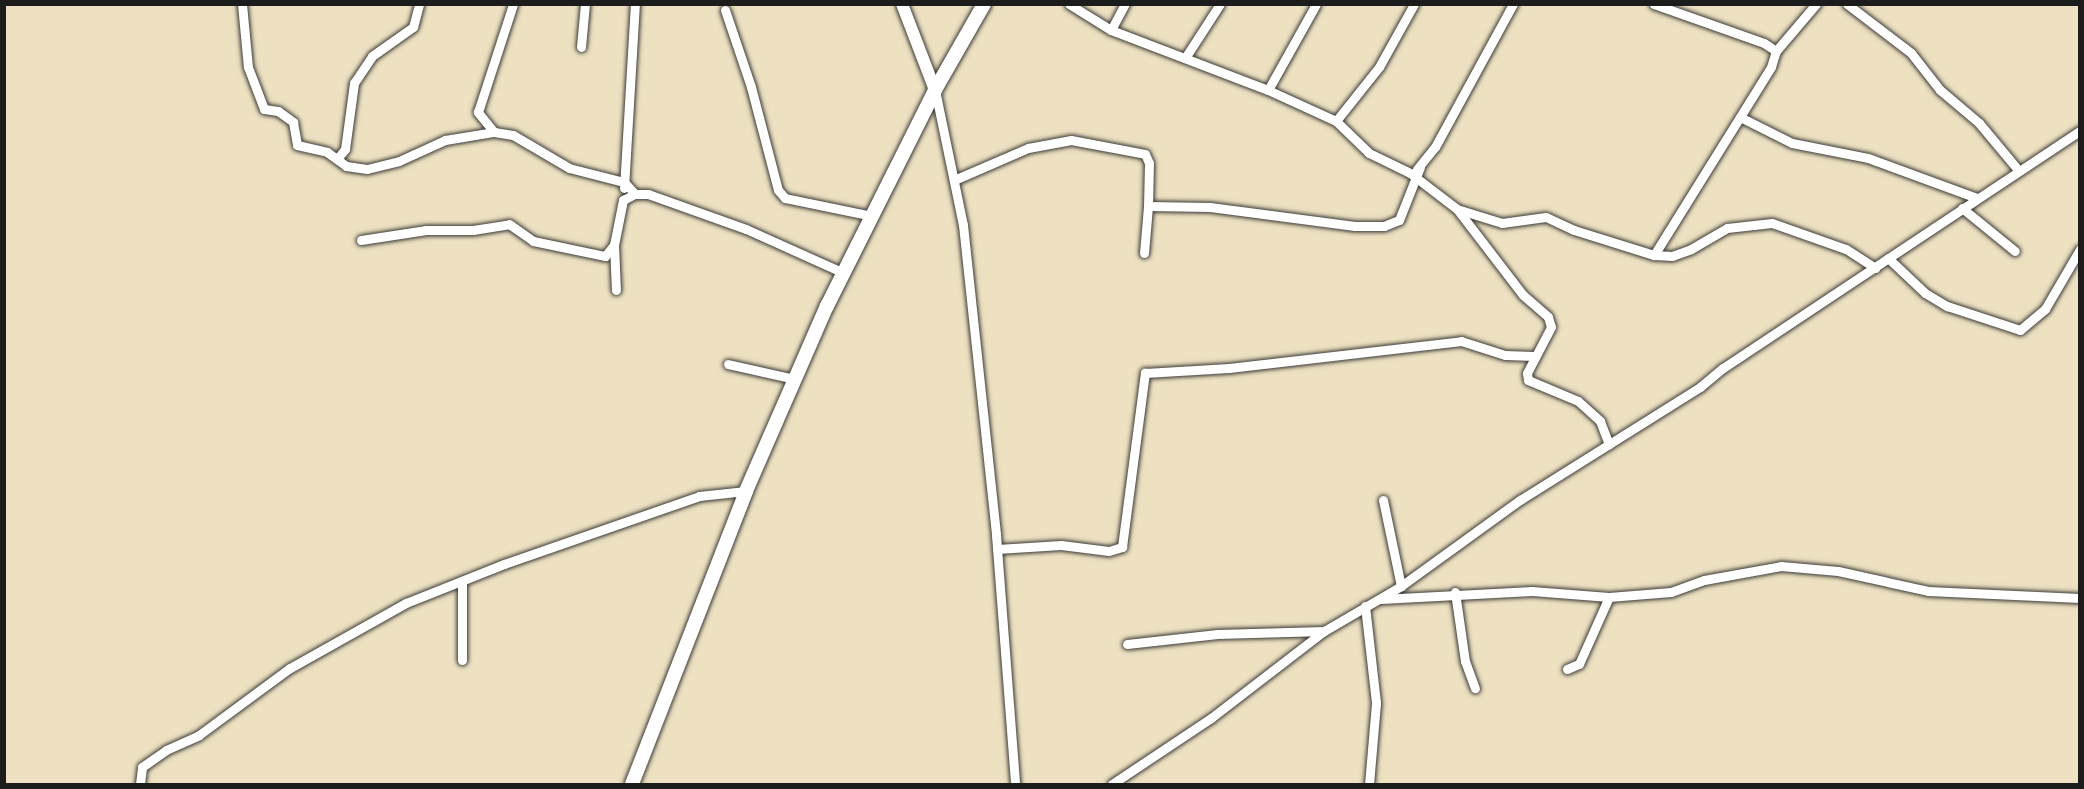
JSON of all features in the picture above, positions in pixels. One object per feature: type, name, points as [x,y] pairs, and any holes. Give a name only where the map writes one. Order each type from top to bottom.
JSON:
[{"type":"main road","points":[[632,784],[746,492],[795,379],[934,90],[984,4]]},
{"type":"street","points":[[242,4],[248,67],[264,109],[278,111],[293,122],[297,145],[327,152],[346,166],[367,169],[399,161],[445,141],[494,132],[513,135],[569,168],[624,182],[635,194]]},
{"type":"street","points":[[337,159],[345,150],[354,83],[372,56],[413,27],[419,4]]},
{"type":"street","points":[[494,132],[478,112],[513,4]]},
{"type":"street","points":[[581,46],[585,4]]},
{"type":"street","points":[[616,290],[614,245],[624,200],[635,4]]},
{"type":"street","points":[[902,4],[934,90],[963,225],[997,549],[1015,784]]},
{"type":"street","points":[[1069,4],[1111,30],[1268,90],[1336,121],[1369,153],[1413,176],[1457,209],[1523,295],[1548,317],[1551,327],[1534,356],[1528,380],[1578,401],[1600,421],[1609,444]]},
{"type":"street","points":[[1111,30],[1125,4]]},
{"type":"street","points":[[1185,58],[1220,4]]},
{"type":"street","points":[[1268,90],[1316,4]]},
{"type":"street","points":[[1336,121],[1379,66],[1414,4]]},
{"type":"street","points":[[1148,206],[1210,207],[1355,226],[1384,226],[1399,220],[1413,176],[1435,147],[1513,4]]},
{"type":"street","points":[[1654,4],[1764,43],[1776,51]]},
{"type":"street","points":[[1654,255],[1771,67],[1776,51],[1816,4]]},
{"type":"street","points":[[1847,4],[1911,53],[1940,90],[1978,123],[2019,171]]},
{"type":"street","points":[[725,10],[751,87],[778,190],[785,198],[872,216]]},
{"type":"street","points":[[1740,117],[1792,143],[1868,158],[1977,198]]},
{"type":"street","points":[[1112,784],[1211,718],[1324,631],[1401,586],[1520,500],[1609,444],[2079,130]]},
{"type":"street","points":[[954,180],[1028,148],[1071,140],[1145,154],[1149,163],[1144,253]]},
{"type":"street","points":[[624,200],[635,194],[648,194],[746,230],[844,273]]},
{"type":"street","points":[[1962,208],[2015,251]]},
{"type":"street","points":[[1457,209],[1502,223],[1546,217],[1574,230],[1654,255],[1672,256],[1691,249],[1726,228],[1772,223],[1846,249],[1875,267]]},
{"type":"street","points":[[361,240],[426,230],[473,230],[509,224],[532,241],[568,250],[605,256],[614,245]]},
{"type":"street","points":[[1888,258],[1917,287],[1947,306],[2020,330],[2044,309],[2079,249]]},
{"type":"street","points":[[997,549],[1061,545],[1109,551],[1122,547],[1145,373],[1229,368],[1461,341],[1505,355],[1534,356]]},
{"type":"street","points":[[728,364],[795,379]]},
{"type":"street","points":[[140,784],[141,767],[199,735],[290,668],[406,603],[462,580],[699,496],[746,492]]},
{"type":"street","points":[[1383,500],[1401,586]]},
{"type":"street","points":[[1377,599],[1455,592],[1532,591],[1609,597],[1671,592],[1704,580],[1781,566],[1838,571],[1928,591],[2079,598]]},
{"type":"street","points":[[462,580],[462,660]]},
{"type":"street","points":[[1455,592],[1465,661],[1475,688]]},
{"type":"street","points":[[1567,669],[1580,664],[1609,597]]},
{"type":"street","points":[[1365,606],[1376,703],[1369,784]]},
{"type":"street","points":[[1127,644],[1217,634],[1324,631]]}]
